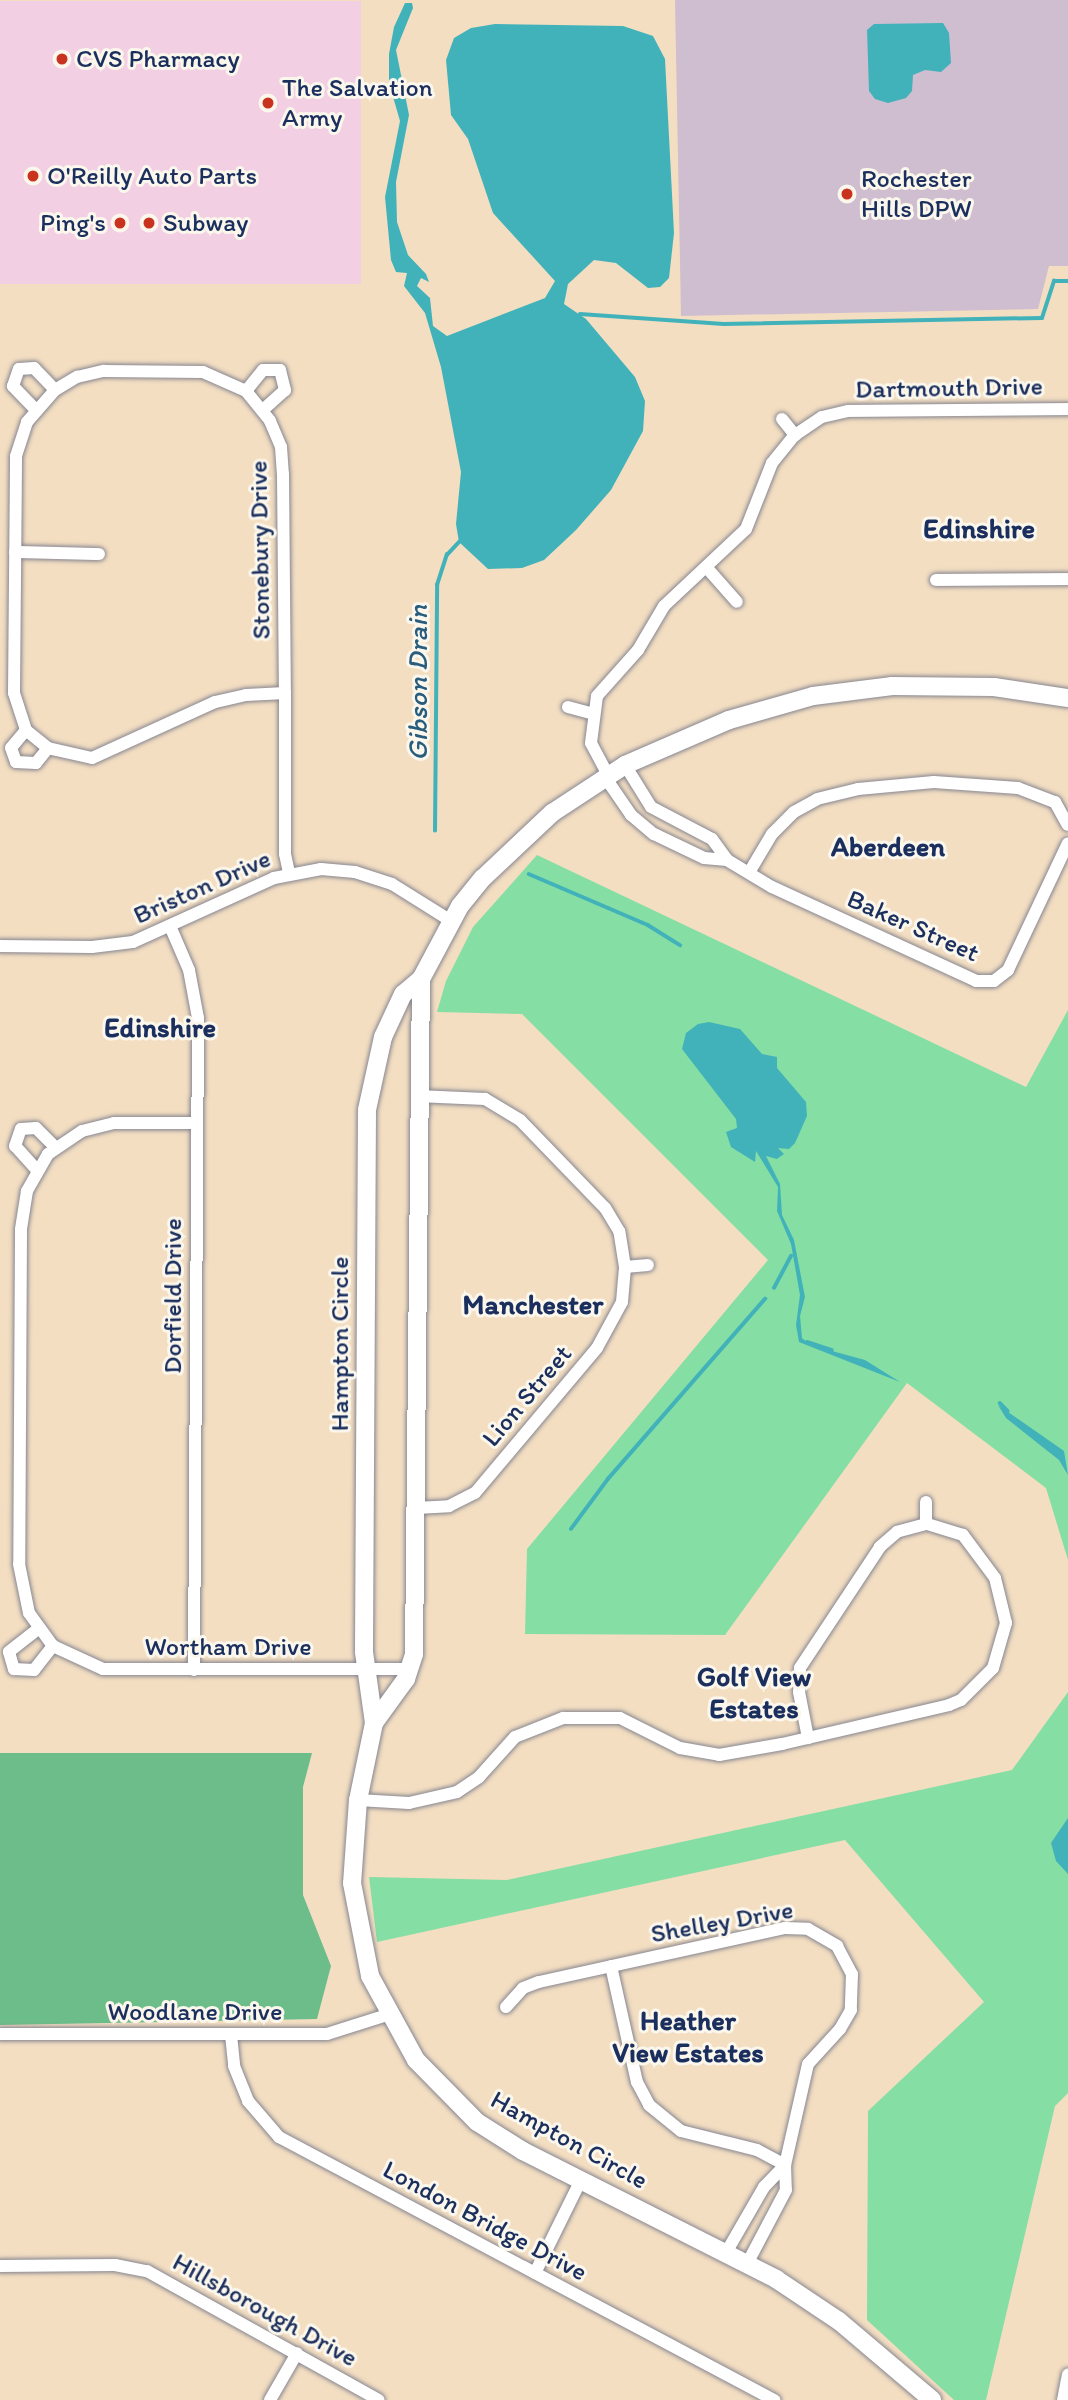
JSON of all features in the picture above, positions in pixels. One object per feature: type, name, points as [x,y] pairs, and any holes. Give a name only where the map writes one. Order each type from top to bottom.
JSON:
[{"type":"street","points":[[36,409],[13,386],[19,369],[34,368],[55,390]]},
{"type":"street","name":"Stonebury Drive","points":[[26,730],[14,693],[16,456],[36,409],[55,390],[77,377],[115,370],[202,372],[246,391],[264,409],[283,461],[285,854],[289,873]]},
{"type":"street","points":[[246,391],[262,370],[280,370],[285,390],[264,409]]},
{"type":"street","name":"Dartmouth Drive","points":[[607,776],[591,743],[591,713],[602,686],[638,650],[664,606],[707,568],[746,528],[772,463],[794,435],[812,422],[848,411],[1068,409]]},
{"type":"street","points":[[782,419],[794,435]]},
{"type":"street","points":[[15,552],[99,554]]},
{"type":"street","points":[[707,568],[737,602]]},
{"type":"street","points":[[936,580],[1068,579]]},
{"type":"street","name":"Hampton Circle","points":[[932,2400],[839,2321],[748,2262],[509,2143],[468,2115],[416,2060],[387,2015],[370,1976],[356,1919],[352,1846],[358,1800],[374,1723],[366,1670],[368,1096],[388,1025],[403,995],[421,979],[451,920],[483,877],[521,839],[625,765],[729,720],[845,691],[932,684],[994,687],[1068,698]]},
{"type":"street","points":[[48,748],[36,763],[16,762],[11,748],[26,730],[48,748],[92,758],[215,702],[246,695],[285,693]]},
{"type":"street","points":[[568,707],[591,713]]},
{"type":"street","name":"Baker Street","points":[[625,765],[644,800],[665,817],[712,839],[727,860]]},
{"type":"street","name":"Baker Street","points":[[607,776],[631,815],[654,834],[704,858],[727,860],[750,871],[772,887],[962,975],[988,982],[1003,976],[1015,960],[1068,843]]},
{"type":"street","points":[[750,871],[772,834],[793,812],[817,799],[858,789],[934,782],[1018,788],[1055,802],[1068,825]]},
{"type":"street","points":[[654,834],[665,817]]},
{"type":"street","name":"Briston Drive","points":[[0,946],[117,945],[170,926],[289,873],[321,869],[373,877],[451,920]]},
{"type":"street","name":"Dorfield Drive","points":[[170,926],[196,1002],[194,1670]]},
{"type":"street","name":"Hampton Circle","points":[[374,1723],[409,1668],[415,1629],[417,1096],[421,979]]},
{"type":"street","name":"Lion Street","points":[[416,1508],[449,1506],[475,1493],[597,1348],[622,1301],[625,1267],[619,1231],[606,1208],[520,1120],[485,1099],[417,1096]]},
{"type":"street","name":"Wortham Drive","points":[[197,1123],[103,1124],[56,1147],[36,1168],[21,1220],[19,1564],[22,1593],[38,1629],[53,1646],[103,1669],[409,1668]]},
{"type":"street","points":[[36,1168],[19,1153],[18,1133],[36,1128],[56,1147]]},
{"type":"street","points":[[625,1267],[648,1265]]},
{"type":"street","points":[[926,1502],[926,1524]]},
{"type":"street","points":[[358,1800],[409,1803],[457,1792],[479,1777],[515,1737],[563,1718],[620,1717],[680,1748],[706,1754],[808,1738],[949,1705],[981,1685],[993,1668],[1006,1623],[995,1578],[963,1535],[926,1524],[906,1528],[880,1547],[806,1655],[799,1692],[808,1738]]},
{"type":"street","points":[[38,1629],[9,1652],[14,1669],[34,1670],[53,1646]]},
{"type":"street","name":"Shelley Drive","points":[[506,2007],[523,1988],[539,1982],[785,1928],[808,1929],[837,1946],[852,1974],[854,1998],[840,2029],[807,2064],[785,2165],[786,2190],[781,2205],[748,2262]]},
{"type":"street","points":[[611,1966],[637,2082],[649,2105],[681,2131],[757,2150],[785,2165]]},
{"type":"street","name":"Woodlane Drive","points":[[0,2034],[327,2034],[387,2015]]},
{"type":"street","name":"London Bridge Drive","points":[[231,2035],[232,2059],[248,2101],[279,2137],[774,2400]]},
{"type":"street","name":"Shelley Drive","points":[[727,2251],[764,2187],[785,2165]]},
{"type":"street","points":[[535,2273],[581,2180]]},
{"type":"street","name":"Hillsborough Drive","points":[[0,2266],[115,2265],[147,2271],[379,2400]]},
{"type":"street","points":[[270,2400],[297,2353]]},
{"type":"street","points":[[1063,2400],[1068,2374]]},
{"type":"shaded area","points":[[675,0],[1068,0],[1068,266],[1049,266],[1038,309],[681,316]]},
{"type":"shaded area","points":[[0,1],[361,1],[361,284],[0,284]]},
{"type":"green space","points":[[537,855],[1026,1087],[1068,1010],[1068,1560],[1046,1488],[907,1383],[725,1635],[525,1634],[527,1549],[768,1260],[522,1014],[437,1012],[446,981],[473,927]]},
{"type":"green space","points":[[1068,1692],[1068,2093],[1055,2106],[986,2400],[954,2400],[867,2320],[868,2111],[984,2002],[845,1840],[377,1942],[369,1877],[507,1880],[1012,1770]]},
{"type":"green space","points":[[0,1753],[312,1753],[303,1787],[303,1895],[331,1966],[317,2019],[0,2025]]},
{"type":"water","points":[[405,3],[412,3],[413,8],[396,50],[409,115],[396,182],[397,222],[408,255],[426,274],[429,282],[421,278],[417,286],[430,298],[433,326],[447,336],[545,298],[555,281],[493,213],[468,139],[451,115],[446,60],[454,38],[471,28],[495,24],[623,26],[653,36],[665,59],[674,233],[669,278],[660,287],[648,288],[616,263],[594,260],[568,284],[564,304],[586,319],[635,377],[645,401],[643,431],[611,490],[576,530],[544,560],[522,568],[488,569],[459,542],[456,524],[461,472],[441,367],[425,313],[404,286],[407,273],[396,272],[391,260],[385,197],[400,121],[389,83],[389,54],[394,27]]},
{"type":"water","points":[[943,23],[949,33],[951,63],[941,72],[925,70],[913,75],[912,91],[906,98],[888,103],[875,99],[869,91],[867,30],[874,24]]},
{"type":"water","points":[[709,1022],[740,1029],[762,1054],[777,1057],[777,1068],[806,1102],[807,1116],[795,1143],[789,1149],[778,1148],[784,1154],[777,1159],[766,1156],[780,1184],[782,1215],[794,1240],[805,1297],[800,1316],[802,1338],[810,1345],[865,1360],[900,1382],[799,1342],[796,1325],[800,1295],[791,1244],[777,1211],[778,1187],[756,1151],[755,1162],[731,1147],[726,1132],[737,1128],[736,1119],[682,1049],[686,1033],[698,1024]]},
{"type":"water","points":[[998,1405],[1064,1451],[1068,1475],[1059,1460],[1006,1418]]},
{"type":"water","points":[[1068,1818],[1068,1874],[1056,1861],[1051,1843]]},
{"type":"waterway","points":[[580,314],[724,324],[1042,318],[1054,281],[1068,281]]},
{"type":"waterway","name":"Gibson Drain","points":[[435,831],[437,585],[447,555],[459,542]]},
{"type":"waterway","name":"Gibson Drain","points":[[529,874],[648,925],[680,945]]},
{"type":"waterway","points":[[774,1288],[791,1256]]},
{"type":"waterway","points":[[571,1529],[608,1479],[765,1299]]},
{"type":"waterway","name":"Gibson Drain","points":[[807,1342],[832,1350]]},
{"type":"waterway","name":"Gibson Drain","points":[[1000,1403],[1008,1411]]},
{"type":"place","name":"CVS Pharmacy","points":[[62,59]]},
{"type":"place","name":"The Salvation Army","points":[[268,103]]},
{"type":"place","name":"O'Reilly Auto Parts","points":[[33,176]]},
{"type":"place","name":"Rochester Hills DPW","points":[[847,194]]},
{"type":"place","name":"Ping's","points":[[120,223]]},
{"type":"place","name":"Subway","points":[[149,223]]},
{"type":"district","name":"Edinshire","points":[[979,528]]},
{"type":"district","name":"Aberdeen","points":[[888,846]]},
{"type":"district","name":"Edinshire","points":[[160,1027]]},
{"type":"district","name":"Manchester","points":[[533,1304]]},
{"type":"district","name":"Golf View Estates","points":[[754,1692]]},
{"type":"district","name":"Heather View Estates","points":[[688,2036]]}]
